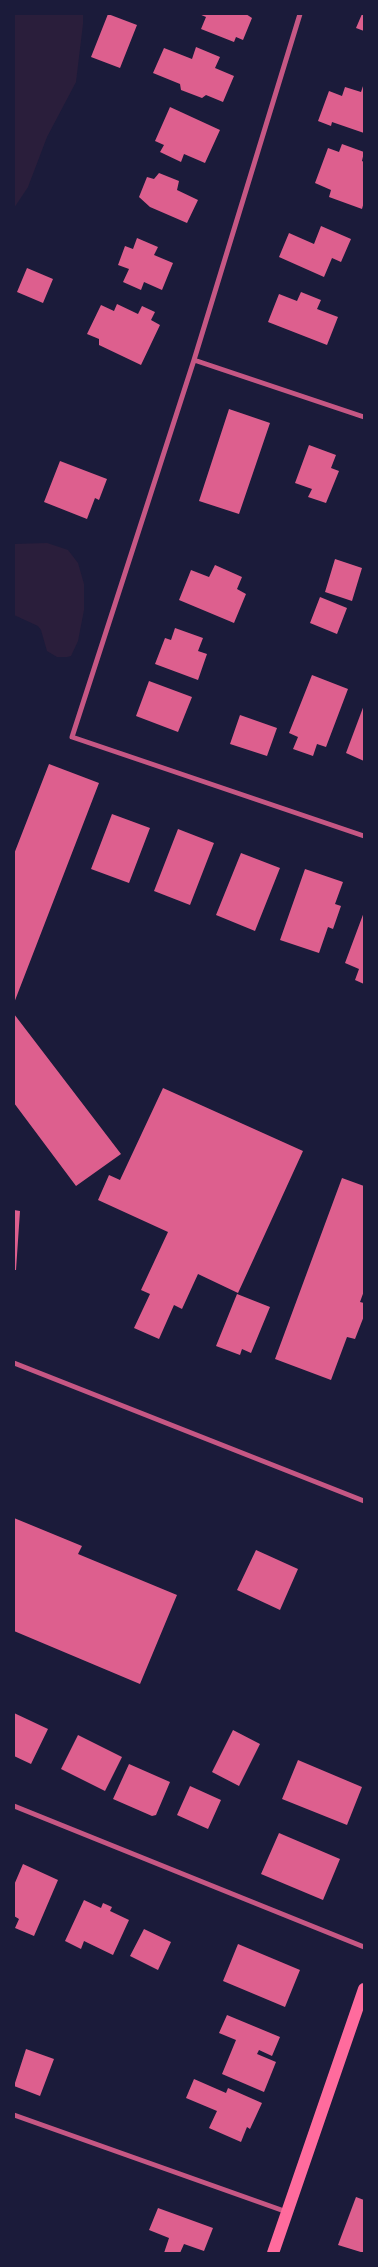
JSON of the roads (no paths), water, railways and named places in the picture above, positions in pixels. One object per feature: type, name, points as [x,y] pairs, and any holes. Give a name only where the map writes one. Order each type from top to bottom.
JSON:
[{"type":"main road","points":[[273,2253],[364,1989]]},
{"type":"street","points":[[300,14],[194,360],[72,737],[364,836]]},
{"type":"street","points":[[194,360],[364,417]]},
{"type":"street","points":[[14,1363],[364,1501]]},
{"type":"street","points":[[14,1806],[364,1947]]},
{"type":"street","points":[[14,2115],[288,2212]]}]
